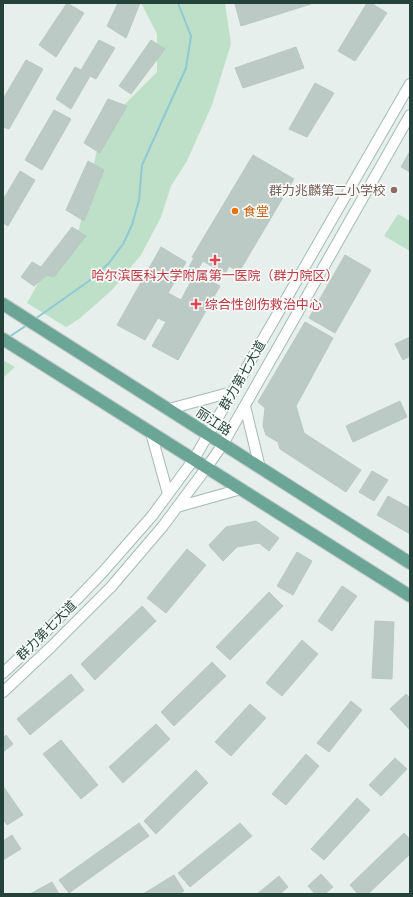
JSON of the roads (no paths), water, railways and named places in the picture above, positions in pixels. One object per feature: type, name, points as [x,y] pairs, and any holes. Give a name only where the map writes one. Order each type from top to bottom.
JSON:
[{"type":"main road","name":"群力第七大道","points":[[3,673],[33,645],[102,573],[152,516],[194,459],[410,84]]},
{"type":"main road","name":"群力第七大道","points":[[3,692],[111,587],[163,526],[207,468],[245,406],[410,115]]},
{"type":"main road","name":"丽江路","points":[[3,304],[410,563]]},
{"type":"main road","points":[[3,339],[410,596]]},
{"type":"main road","points":[[169,409],[232,392]]},
{"type":"main road","points":[[245,406],[260,468]]},
{"type":"main road","points":[[152,433],[168,494]]},
{"type":"main road","points":[[177,507],[241,489]]},
{"type":"waterway","points":[[35,319],[89,281],[109,263],[123,244],[132,225],[139,200],[142,165],[186,68],[191,36],[178,3]]},
{"type":"waterway","points":[[9,337],[27,325]]},
{"type":"place","name":"群力兆麟第二小学校","points":[[394,190]]},
{"type":"place","name":"食堂","points":[[235,211]]},
{"type":"place","name":"哈尔滨医科大学附属第一医院（群力院区）","points":[[215,260]]},
{"type":"place","name":"综合性创伤救治中心","points":[[196,304]]}]
